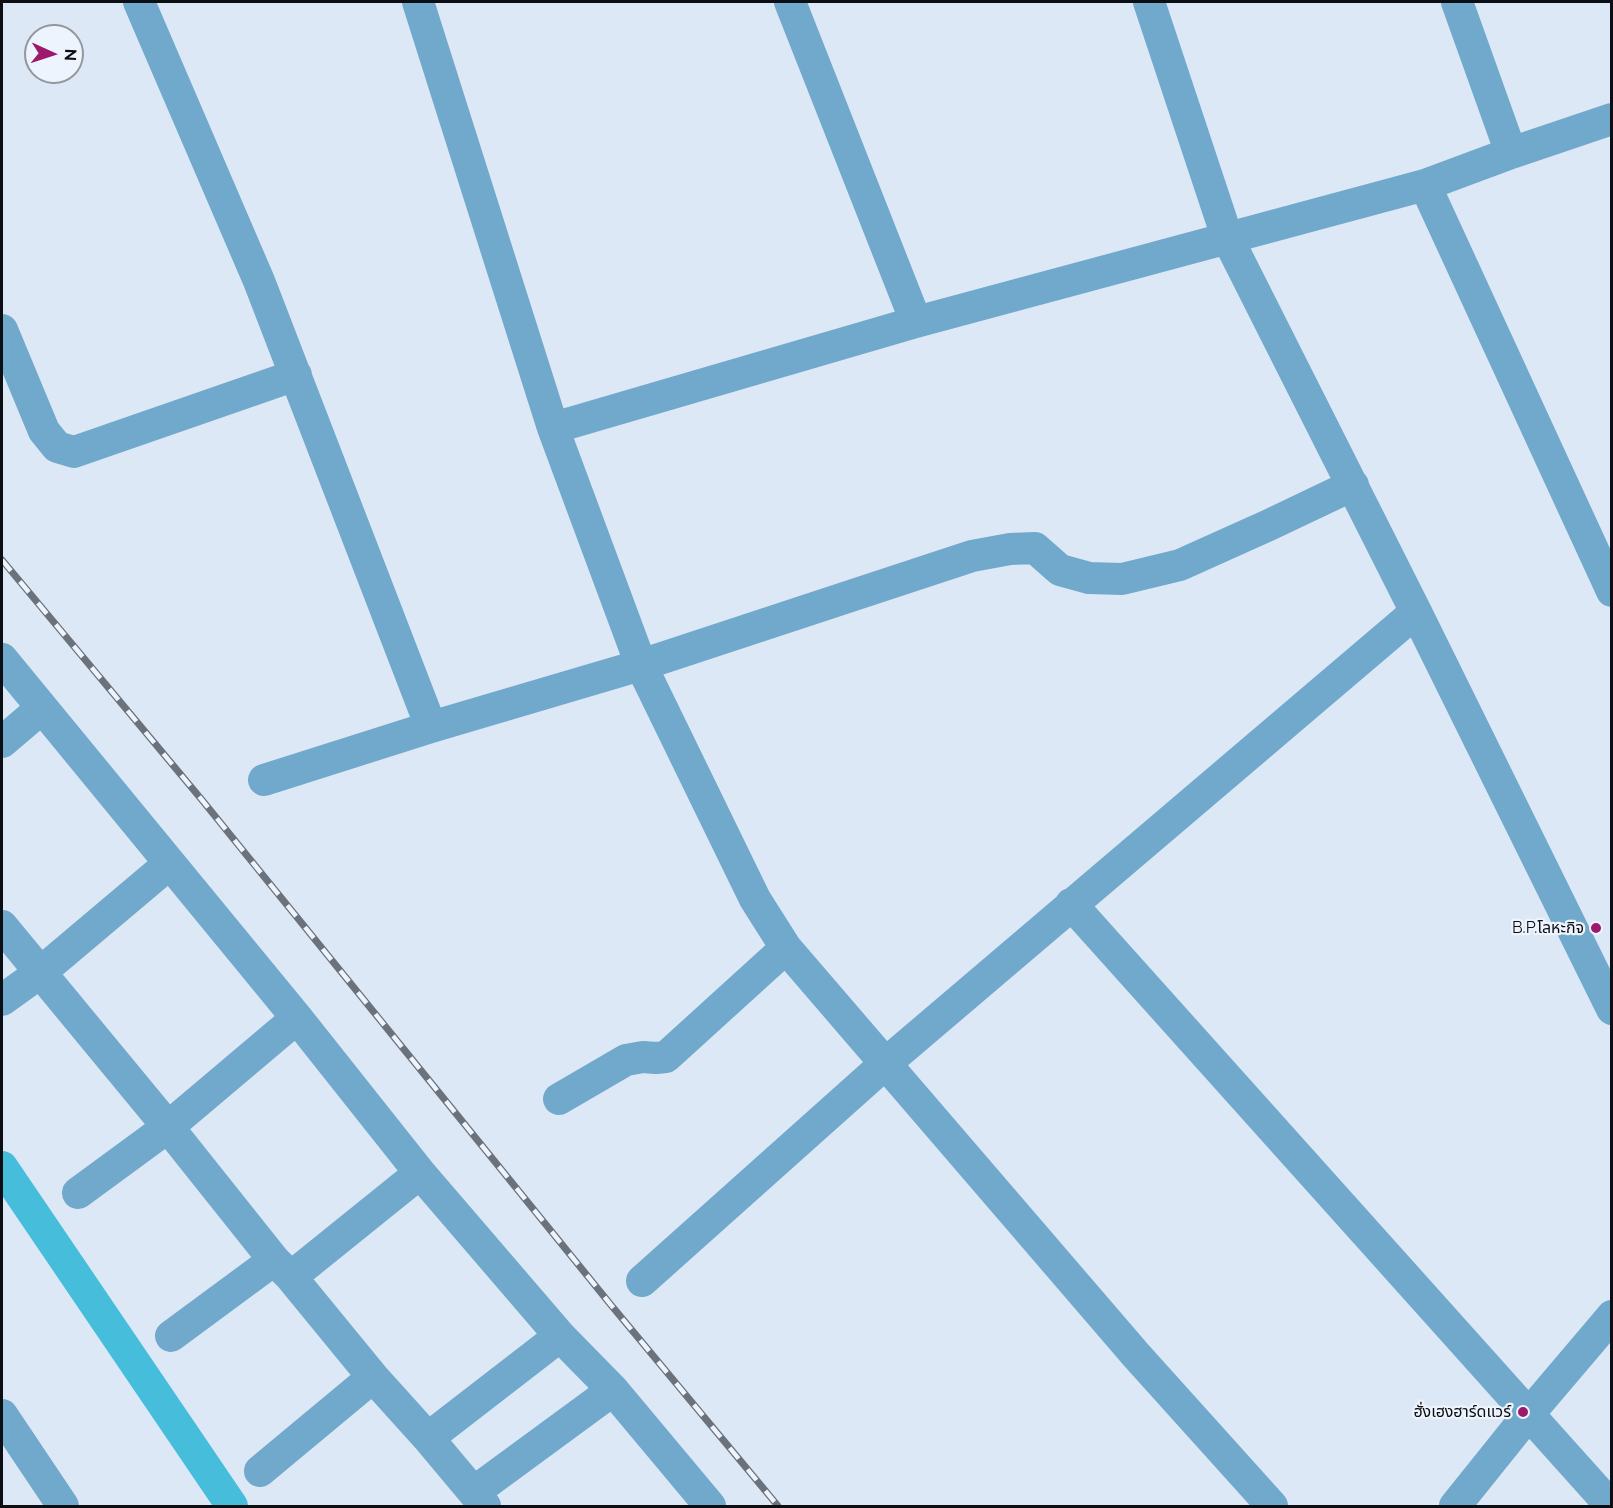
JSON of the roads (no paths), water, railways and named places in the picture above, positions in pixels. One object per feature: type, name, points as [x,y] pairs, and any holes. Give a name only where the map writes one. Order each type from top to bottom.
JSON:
[{"type":"street","points":[[140,2],[296,375],[431,727]]},
{"type":"street","points":[[418,2],[553,428],[641,665],[755,899],[786,948],[1136,1355],[1272,1506]]},
{"type":"street","points":[[790,2],[916,322]]},
{"type":"street","points":[[1149,2],[1227,237],[1353,485],[1611,1009]]},
{"type":"street","points":[[1457,2],[1511,153]]},
{"type":"street","points":[[553,428],[916,322],[1425,185],[1611,119]]},
{"type":"street","points":[[1425,185],[1611,591]]},
{"type":"street","points":[[2,330],[44,431],[57,447],[74,452],[296,375]]},
{"type":"street","points":[[264,780],[431,727],[641,665],[972,556],[1010,549],[1035,548],[1060,570],[1089,578],[1122,579],[1180,565],[1353,485]]},
{"type":"street","points":[[642,1281],[886,1063],[1416,612]]},
{"type":"street","points":[[2,659],[297,1018],[420,1173],[560,1336],[613,1390],[710,1506]]},
{"type":"street","points":[[2,742],[42,708]]},
{"type":"street","points":[[2,1000],[41,972],[169,864]]},
{"type":"street","points":[[1071,904],[1611,1506]]},
{"type":"street","points":[[2,926],[283,1269],[373,1377],[428,1438],[478,1501],[613,1390]]},
{"type":"street","points":[[559,1099],[626,1060],[666,1057],[786,948]]},
{"type":"street","points":[[78,1193],[168,1127],[297,1018]]},
{"type":"street","points":[[171,1336],[283,1269],[420,1173]]},
{"type":"street","points":[[1455,1506],[1611,1316]]},
{"type":"street","points":[[428,1438],[560,1336]]},
{"type":"street","points":[[260,1471],[373,1377]]},
{"type":"street","points":[[2,1415],[63,1506]]},
{"type":"waterway","points":[[2,1167],[232,1506]]},
{"type":"railway","points":[[2,560],[202,800],[611,1305],[778,1506]]},
{"type":"place","name":"B.P.โลหะกิจ","points":[[1596,928]]},
{"type":"place","name":"ฮั่งเฮงฮาร์ดแวร์","points":[[1523,1412]]}]
